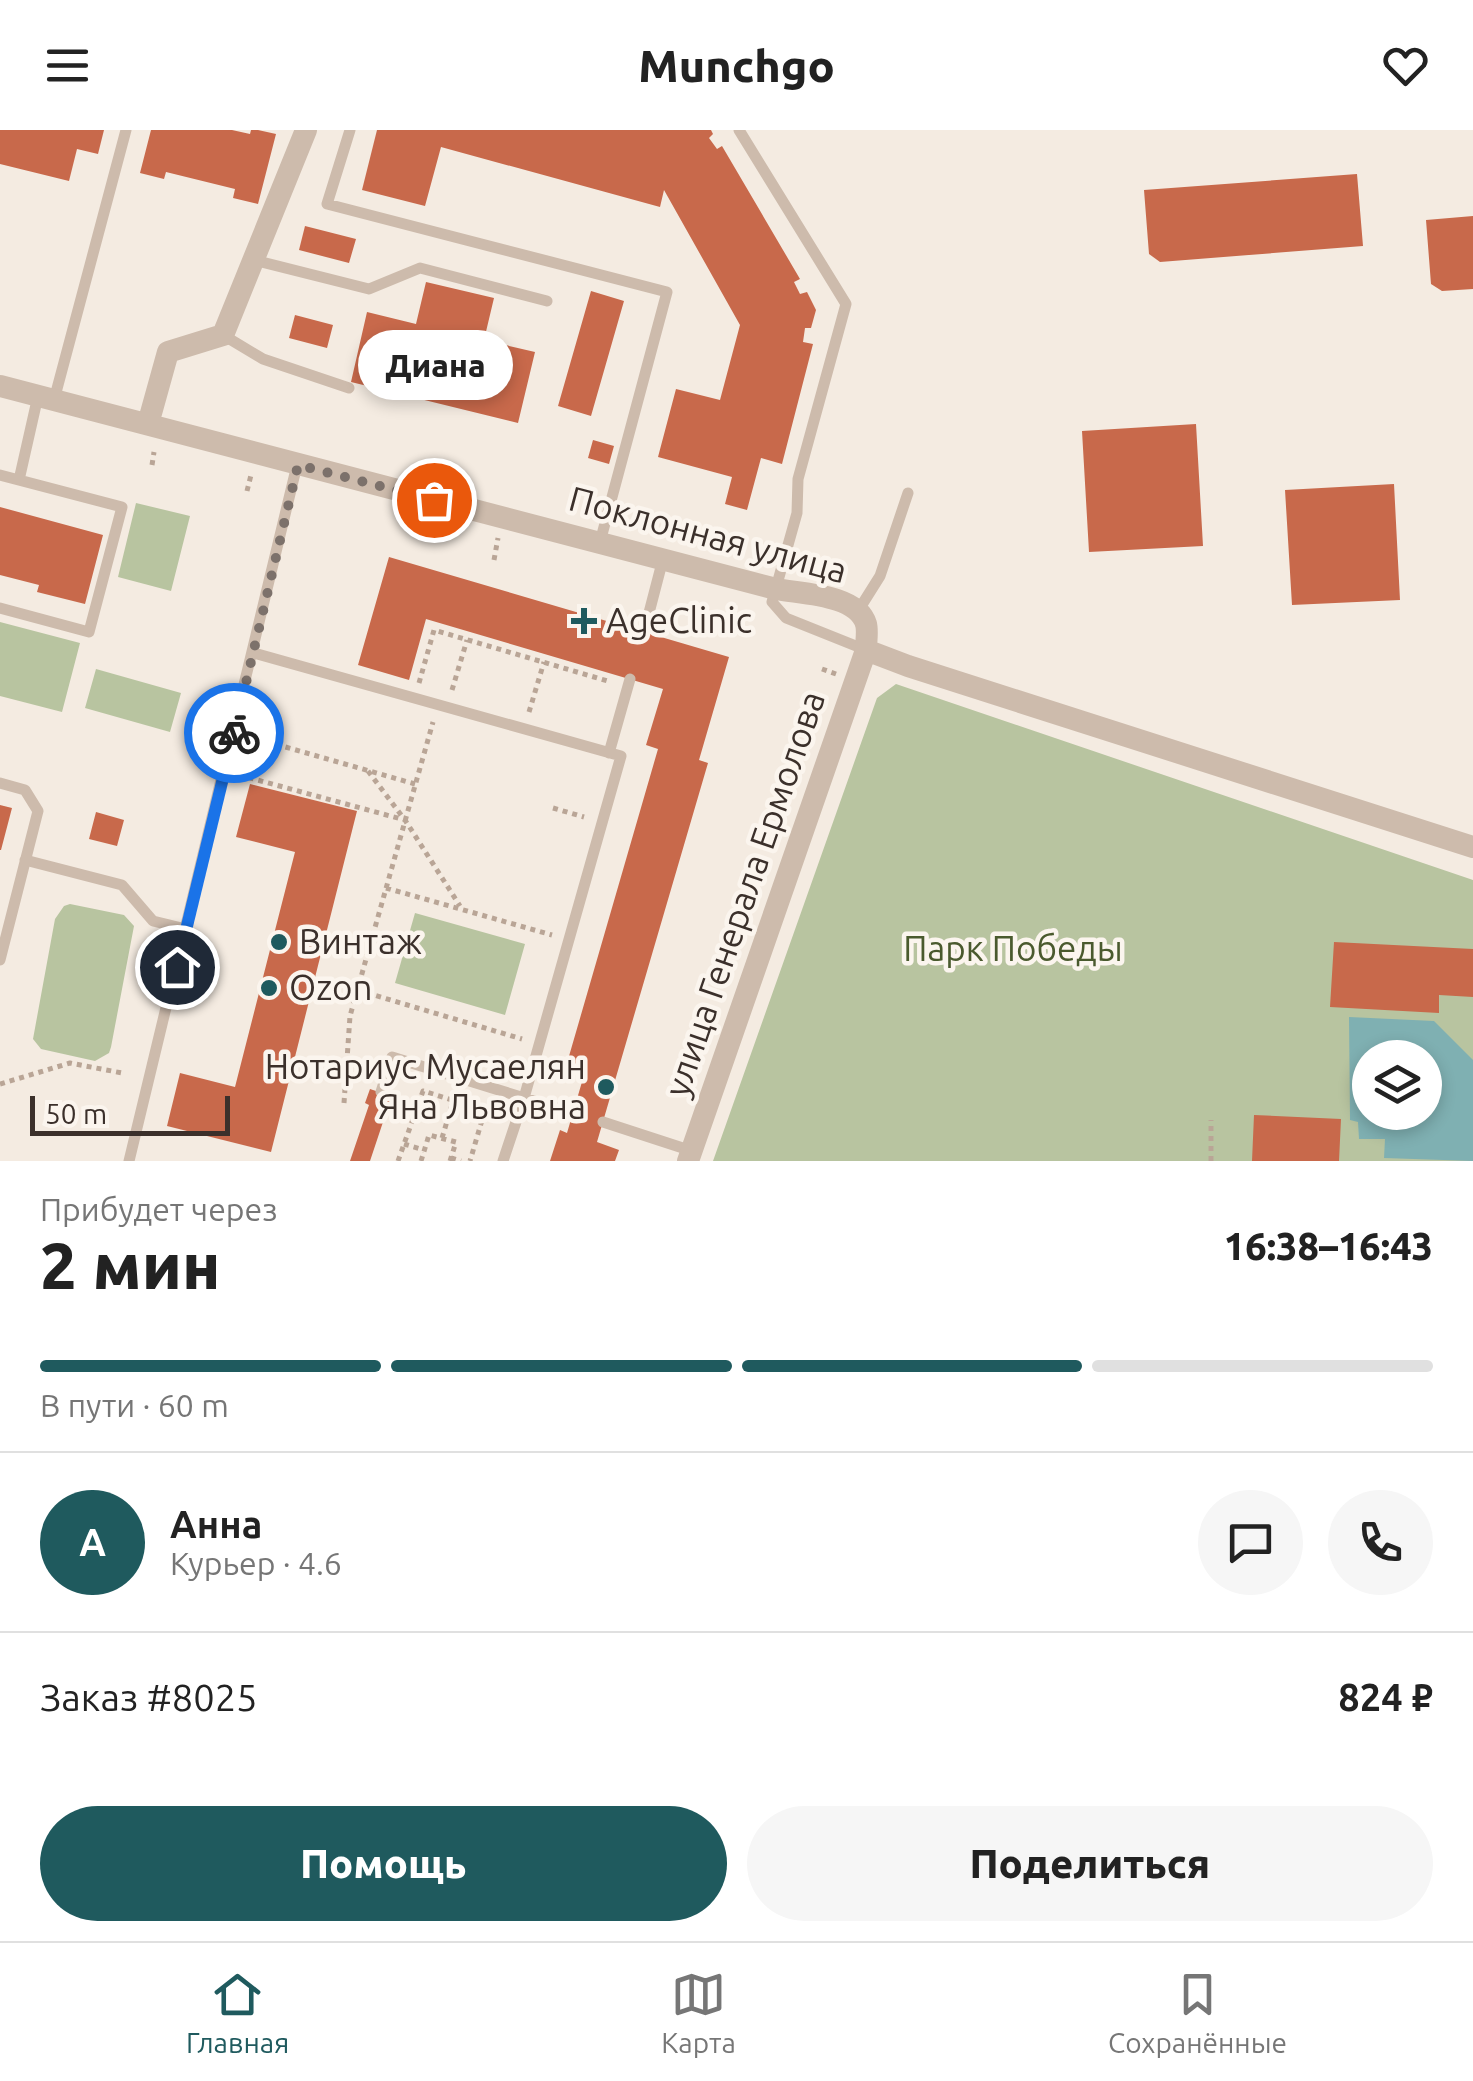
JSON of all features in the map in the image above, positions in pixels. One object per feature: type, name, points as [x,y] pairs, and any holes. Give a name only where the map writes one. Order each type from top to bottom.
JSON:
[{"type":"street","points":[[151,434],[168,352],[224,335],[306,130]]},
{"type":"street","name":"Поклонная улица","points":[[0,386],[151,434],[298,465],[776,589],[845,602],[866,624],[866,650]]},
{"type":"street","points":[[866,650],[1473,847]]},
{"type":"street","name":"улица Генерала Ермолова","points":[[690,1156],[866,650]]},
{"type":"lane","points":[[18,480],[126,130]]},
{"type":"lane","points":[[350,130],[327,204],[667,292],[600,542]]},
{"type":"lane","points":[[740,130],[846,304],[798,478],[797,514],[772,602],[786,618],[866,650]]},
{"type":"lane","points":[[254,260],[369,289],[420,268],[547,301]]},
{"type":"lane","points":[[224,335],[263,359],[349,388]]},
{"type":"lane","points":[[129,1161],[298,465]]},
{"type":"lane","points":[[0,475],[122,507],[89,632],[0,608]]},
{"type":"lane","points":[[858,612],[880,576],[908,492]]},
{"type":"lane","points":[[644,632],[664,559]]},
{"type":"lane","points":[[254,653],[621,756],[503,1161]]},
{"type":"lane","points":[[609,753],[629,683]]},
{"type":"lane","points":[[0,784],[25,790],[38,810],[0,960]]},
{"type":"lane","points":[[25,860],[122,884],[153,921],[186,929]]},
{"type":"lane","points":[[381,1092],[392,1057],[573,1113]]},
{"type":"lane","points":[[603,1122],[690,1156]]},
{"type":"path","points":[[151,434],[152,465]]},
{"type":"path","points":[[247,491],[252,470]]},
{"type":"path","points":[[494,560],[498,534]]},
{"type":"path","points":[[729,625],[736,595]]},
{"type":"path","points":[[415,698],[434,630],[629,683]]},
{"type":"path","points":[[447,707],[467,640]]},
{"type":"path","points":[[524,729],[544,662]]},
{"type":"path","points":[[344,1103],[350,1016],[435,716]]},
{"type":"path","points":[[234,732],[416,784]]},
{"type":"path","points":[[225,771],[405,820]]},
{"type":"path","points":[[368,771],[405,820],[461,908]]},
{"type":"path","points":[[553,808],[576,815]]},
{"type":"path","points":[[386,888],[569,940]]},
{"type":"path","points":[[357,990],[540,1044]]},
{"type":"path","points":[[0,1084],[70,1062],[122,1073]]},
{"type":"path","points":[[442,1138],[460,1078]]},
{"type":"path","points":[[398,1161],[423,1091],[485,1110],[470,1161]]},
{"type":"path","points":[[1210,1161],[1211,1120]]},
{"type":"path","points":[[421,1161],[429,1134],[456,1142],[451,1160],[462,1161]]},
{"type":"path","points":[[404,1144],[424,1150]]},
{"type":"green space","points":[[136,503],[190,516],[171,591],[118,577]]},
{"type":"green space","points":[[0,622],[80,643],[62,712],[0,696]]},
{"type":"green space","points":[[96,669],[181,693],[170,732],[85,708]]},
{"type":"green space","name":"Парк Победы","points":[[896,684],[1473,880],[1473,1161],[713,1161],[877,698]]},
{"type":"green space","points":[[70,904],[124,915],[134,926],[111,1047],[109,1053],[95,1061],[41,1049],[33,1039],[55,919]]},
{"type":"green space","points":[[415,913],[525,944],[505,1015],[395,983]]},
{"type":"water","points":[[1349,1017],[1434,1021],[1473,1060],[1473,1161],[1384,1158],[1385,1139],[1359,1139],[1358,1130],[1442,1130],[1442,1040],[1352,1040],[1352,1120]]},
{"type":"building","points":[[0,130],[104,130],[98,154],[77,149],[69,181],[0,164]]},
{"type":"building","points":[[151,130],[232,130],[250,134],[251,130],[258,130],[276,134],[258,204],[233,198],[235,189],[166,172],[164,179],[140,173]]},
{"type":"building","points":[[377,130],[711,130],[709,138],[717,149],[722,146],[800,279],[794,282],[800,294],[807,292],[816,310],[811,328],[805,328],[803,342],[813,344],[782,464],[761,458],[747,510],[725,504],[732,477],[658,457],[676,389],[720,400],[740,325],[664,190],[660,207],[441,147],[425,206],[362,190]]},
{"type":"building","points":[[1357,174],[1363,246],[1160,262],[1149,254],[1144,190]]},
{"type":"building","points":[[1473,216],[1473,289],[1442,291],[1431,284],[1426,220]]},
{"type":"building","points":[[305,226],[356,239],[349,263],[299,250]]},
{"type":"building","points":[[426,282],[494,298],[484,340],[535,352],[518,423],[351,382],[367,312],[416,324]]},
{"type":"building","points":[[591,291],[624,301],[591,416],[558,406]]},
{"type":"building","points":[[295,315],[333,325],[327,348],[289,338]]},
{"type":"building","points":[[1196,424],[1203,546],[1089,552],[1082,431]]},
{"type":"building","points":[[593,440],[614,446],[609,464],[588,458]]},
{"type":"building","points":[[1394,484],[1400,600],[1292,605],[1285,490]]},
{"type":"building","points":[[0,507],[103,535],[85,604],[37,592],[39,585],[0,575]]},
{"type":"building","points":[[389,557],[729,657],[699,760],[708,763],[597,1142],[619,1150],[615,1161],[550,1161],[560,1130],[567,1133],[584,1075],[565,1070],[658,749],[646,745],[663,689],[426,619],[409,680],[358,665]]},
{"type":"building","points":[[250,784],[357,811],[271,1152],[167,1126],[180,1073],[235,1087],[295,852],[236,837]]},
{"type":"building","points":[[0,805],[12,808],[1,850],[0,850]]},
{"type":"building","points":[[96,812],[124,820],[117,846],[89,839]]},
{"type":"building","points":[[1334,942],[1473,949],[1473,997],[1439,995],[1439,1013],[1330,1007]]},
{"type":"building","points":[[370,1089],[400,1099],[396,1113],[387,1110],[370,1161],[350,1161],[369,1105],[365,1103]]},
{"type":"building","points":[[1254,1115],[1341,1119],[1339,1161],[1252,1161]]},
{"type":"way so far","points":[[234,733],[298,465],[434,500]]},
{"type":"place","name":"Диана","points":[[434,500]]},
{"type":"place","name":"AgeClinic","points":[[584,621]]},
{"type":"place","name":"Винтаж","points":[[279,942]]},
{"type":"place","name":"Ozon","points":[[269,988]]},
{"type":"place","name":"Нотариус Мусаелян Яна Львовна","points":[[606,1087]]},
{"type":"route","points":[[177,967],[234,733]]}]
